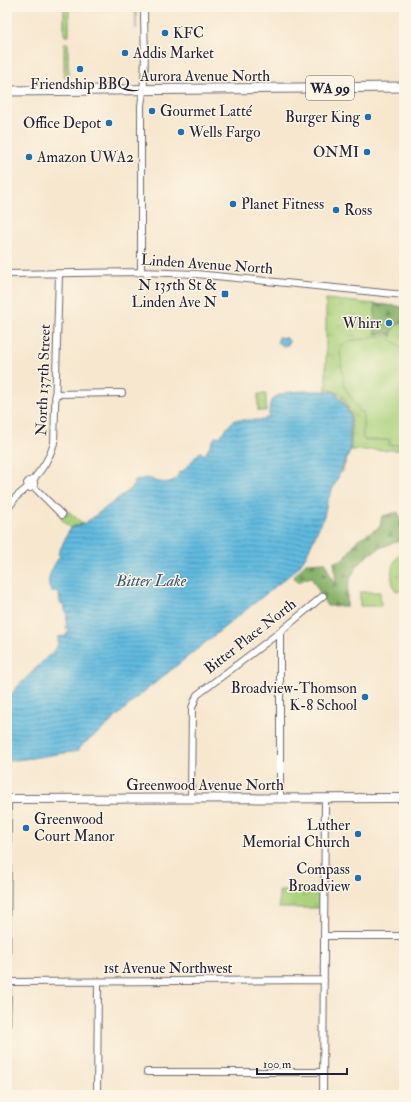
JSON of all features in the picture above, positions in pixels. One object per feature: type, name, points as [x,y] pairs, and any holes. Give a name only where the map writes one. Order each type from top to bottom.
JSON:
[{"type":"highway","name":"Aurora Avenue North","points":[[7,91],[404,87]]},
{"type":"main road","name":"Greenwood Avenue North","points":[[8,799],[404,798]]},
{"type":"street","points":[[141,272],[141,105],[144,90],[144,7]]},
{"type":"street","name":"Linden Avenue North","points":[[7,274],[141,272],[196,274],[404,295]]},
{"type":"street","name":"North 137th Street","points":[[7,510],[16,497],[31,485],[52,451],[54,443],[60,274]]},
{"type":"street","points":[[55,394],[122,393]]},
{"type":"street","points":[[31,485],[62,515]]},
{"type":"street","name":"Bitter Place North","points":[[191,799],[192,708],[194,698],[199,692],[280,632],[323,596]]},
{"type":"street","points":[[280,632],[280,798]]},
{"type":"street","points":[[323,1095],[325,798]]},
{"type":"street","points":[[7,1028],[8,799]]},
{"type":"street","points":[[324,936],[404,936]]},
{"type":"street","name":"1st Avenue Northwest","points":[[8,982],[324,980]]},
{"type":"street","points":[[97,1095],[98,982]]},
{"type":"street","points":[[147,1072],[323,1072]]},
{"type":"green space","points":[[64,7],[136,7],[136,29],[135,9],[69,9],[69,36],[65,36]]},
{"type":"green space","points":[[66,42],[68,44],[69,77],[64,77],[64,44]]},
{"type":"green space","points":[[326,299],[404,307],[404,450],[350,450],[350,433],[332,391],[326,391]]},
{"type":"green space","points":[[375,304],[404,307],[403,323],[394,327],[392,337],[387,333],[375,334]]},
{"type":"green space","points":[[386,336],[404,349],[404,445],[389,445],[390,440],[363,440],[363,412],[360,412],[344,386],[340,350],[347,341]]},
{"type":"green space","points":[[258,394],[266,394],[266,411],[258,411]]},
{"type":"green space","points":[[68,511],[83,524],[70,528],[60,518]]},
{"type":"green space","points":[[398,512],[402,521],[400,541],[374,551],[360,563],[351,578],[348,587],[347,606],[327,606],[311,577],[298,582],[294,577],[306,563],[325,562],[333,582],[336,584],[334,562],[344,559],[358,539],[380,527],[382,516]]},
{"type":"green space","points":[[400,554],[404,557],[404,590],[396,591],[392,582],[392,567]]},
{"type":"green space","points":[[360,592],[380,592],[381,606],[360,606]]},
{"type":"green space","points":[[279,891],[321,891],[320,908],[279,908]]},
{"type":"sand","points":[[326,388],[341,394],[351,414],[351,448],[342,472],[340,472],[350,450],[350,415],[337,394],[326,391]]},
{"type":"water","points":[[279,337],[287,338],[289,341],[288,345],[283,346],[277,342]]},
{"type":"water","name":"Bitter Lake","points":[[303,391],[332,391],[341,399],[350,415],[350,450],[327,502],[324,516],[306,556],[297,569],[140,695],[102,730],[83,744],[78,751],[7,761],[7,715],[12,693],[49,655],[55,655],[52,653],[58,644],[58,637],[66,636],[69,628],[66,628],[67,615],[63,604],[60,603],[59,594],[56,591],[51,591],[49,587],[49,577],[60,556],[58,554],[70,528],[84,524],[132,488],[134,481],[147,478],[166,483],[174,480],[179,472],[182,472],[200,452],[205,455],[215,437],[219,437],[234,420],[265,420],[265,418],[269,418],[270,404],[275,397],[284,393]]},
{"type":"place","name":"KFC","points":[[165,33]]},
{"type":"place","name":"Addis Market","points":[[125,53]]},
{"type":"place","name":"Friendship BBQ","points":[[80,69]]},
{"type":"place","name":"Gourmet Latté","points":[[152,111]]},
{"type":"place","name":"Burger King","points":[[368,117]]},
{"type":"place","name":"Office Depot","points":[[109,123]]},
{"type":"place","name":"Wells Fargo","points":[[181,132]]},
{"type":"place","name":"ONMI","points":[[367,152]]},
{"type":"place","name":"Amazon UWA2","points":[[29,157]]},
{"type":"place","name":"Planet Fitness","points":[[233,204]]},
{"type":"place","name":"Ross","points":[[336,210]]},
{"type":"place","name":"N 135th St & Linden Ave N","points":[[225,294]]},
{"type":"place","name":"Whirr","points":[[389,323]]},
{"type":"place","name":"Broadview-Thomson K-8 School","points":[[365,697]]},
{"type":"place","name":"Greenwood Court Manor","points":[[26,828]]},
{"type":"place","name":"Luther Memorial Church","points":[[358,834]]},
{"type":"place","name":"Compass Broadview","points":[[358,878]]}]
